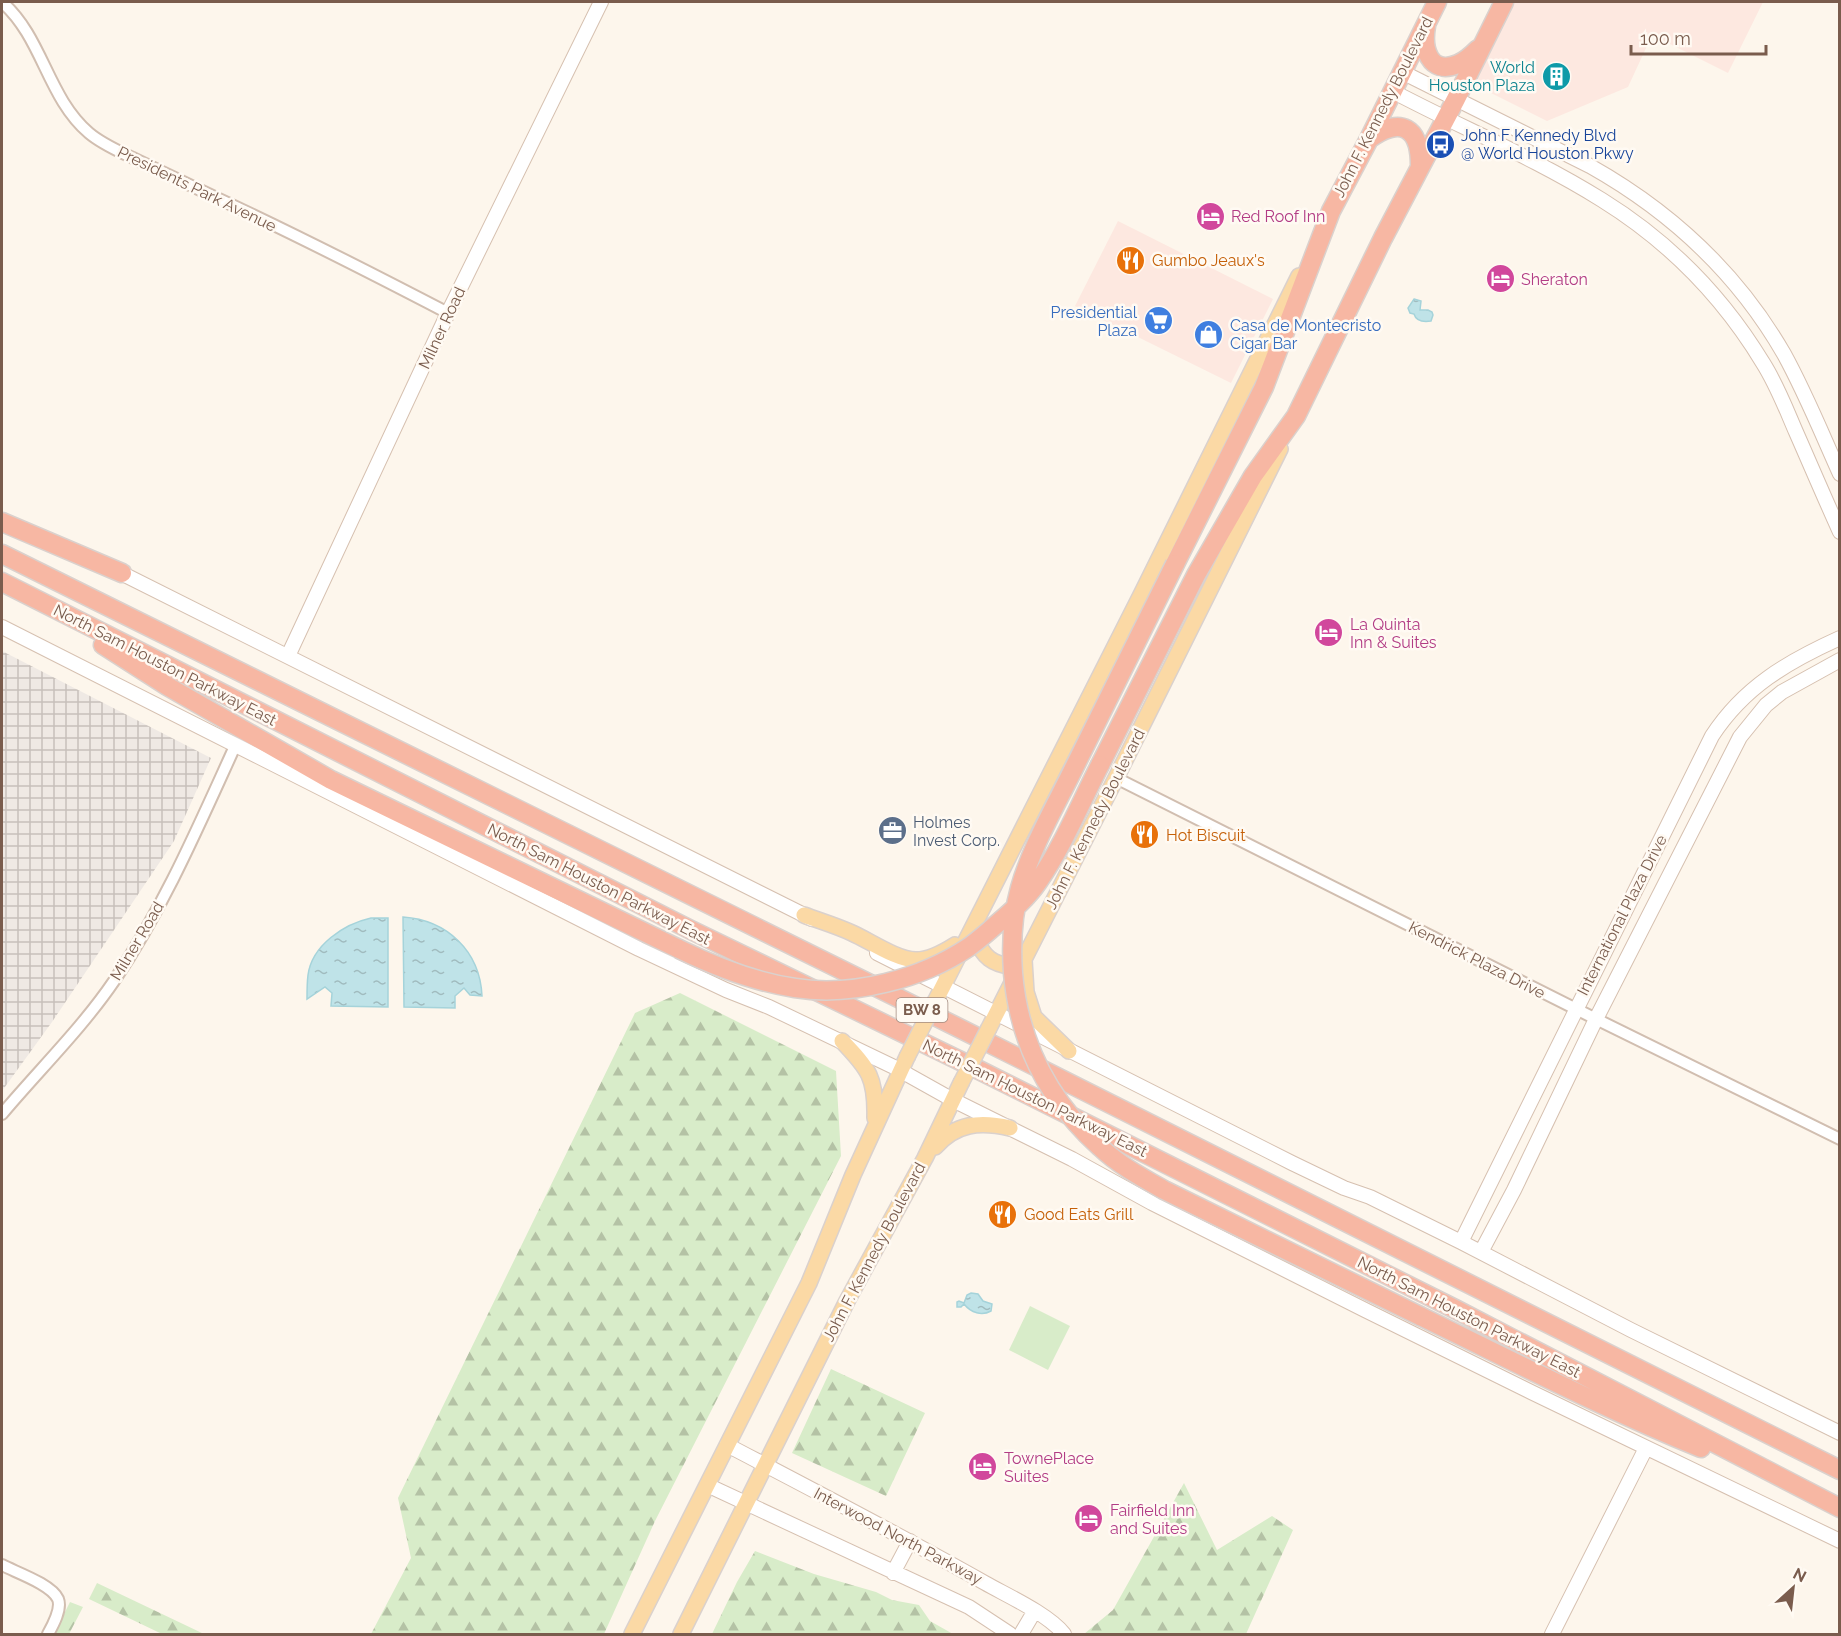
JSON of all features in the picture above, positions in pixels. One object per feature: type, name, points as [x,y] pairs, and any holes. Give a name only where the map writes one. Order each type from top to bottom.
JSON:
[{"type":"highway","name":"John F. Kennedy Boulevard","points":[[1331,211],[1437,2]]},
{"type":"highway","name":"John F. Kennedy Boulevard","points":[[1296,416],[1383,238],[1504,2]]},
{"type":"highway","points":[[1427,22],[1424,46],[1431,61],[1440,66],[1458,64],[1483,45]]},
{"type":"highway","points":[[1369,139],[1388,128],[1397,126],[1406,129],[1418,144],[1420,168]]},
{"type":"highway","points":[[1331,211],[1264,387],[1044,828],[1020,888],[1011,939],[1018,1011],[1024,1032],[1052,1093],[1081,1129],[1124,1167],[1164,1190],[1543,1376],[1670,1436],[1802,1489]]},
{"type":"highway","points":[[18,590],[167,686],[331,780],[679,950],[743,975],[797,989],[847,989],[880,984],[925,972],[971,946],[1027,896],[1038,882],[1061,843],[1196,575],[1253,476],[1296,416]]},
{"type":"highway","points":[[2,522],[122,573]]},
{"type":"highway","name":"North Sam Houston Parkway East","points":[[2,554],[967,1032],[1839,1470]]},
{"type":"highway","name":"North Sam Houston Parkway East","points":[[2,582],[660,915],[979,1070],[1444,1303],[1839,1508]]},
{"type":"main road","name":"John F. Kennedy Boulevard","points":[[632,1635],[809,1283],[874,1125],[904,1063],[1142,593],[1331,211]]},
{"type":"main road","name":"John F. Kennedy Boulevard","points":[[681,1635],[856,1285],[925,1158],[1296,416]]},
{"type":"main road","points":[[1014,846],[1006,876],[977,940],[982,953],[1003,965],[1010,966],[1024,957],[1026,992],[1034,1017],[1069,1050]]},
{"type":"main road","points":[[804,915],[915,960],[929,958],[945,951],[962,940],[973,929]]},
{"type":"main road","points":[[842,1041],[863,1063],[873,1084],[874,1125]]},
{"type":"main road","points":[[925,1158],[945,1135],[969,1125],[992,1124],[1010,1128]]},
{"type":"street","name":"Presidents Park Avenue","points":[[2,2],[11,10],[34,43],[49,79],[70,114],[90,134],[110,147],[225,201],[448,313]]},
{"type":"street","name":"Milner Road","points":[[288,656],[448,313],[601,2]]},
{"type":"street","points":[[1402,72],[1616,180],[1667,216],[1694,240],[1718,264],[1757,311],[1806,397],[1839,475],[1818,482]]},
{"type":"street","points":[[1392,91],[1564,177],[1604,201],[1656,238],[1705,284],[1737,323],[1764,364],[1780,394],[1839,532]]},
{"type":"street","points":[[1604,201],[1616,180]]},
{"type":"street","points":[[1737,323],[1757,311]]},
{"type":"street","points":[[2,513],[804,915],[940,994],[992,1021],[1069,1050],[1303,1168],[1344,1188],[1370,1197],[1461,1242],[1631,1330],[1839,1433]]},
{"type":"street","name":"North Sam Houston Parkway East","points":[[2,627],[647,952],[842,1041],[904,1063],[953,1100],[1511,1383],[1839,1541]]},
{"type":"street","name":"International Plaza Drive","points":[[1461,1242],[1712,736],[1724,717],[1765,678],[1801,656],[1839,638]]},
{"type":"street","name":"International Plaza Drive","points":[[1481,1252],[1732,751],[1752,720],[1766,705],[1782,692],[1839,660]]},
{"type":"street","points":[[1739,701],[1752,720]]},
{"type":"street","name":"Milner Road","points":[[2,1114],[87,1016],[114,981],[146,931],[188,851],[236,744]]},
{"type":"street","name":"Kendrick Plaza Drive","points":[[1116,778],[1839,1139]]},
{"type":"street","points":[[1653,855],[1673,865]]},
{"type":"street","name":"Interwood North Parkway","points":[[727,1445],[910,1541],[1058,1626],[1064,1635]]},
{"type":"street","points":[[1552,1635],[1646,1448]]},
{"type":"street","name":"Interwood North Parkway","points":[[707,1485],[969,1607],[1010,1635]]},
{"type":"street","points":[[893,1573],[910,1541]]},
{"type":"street","points":[[2,1565],[42,1585],[58,1599],[59,1607],[48,1635]]},
{"type":"street","points":[[1021,1635],[1034,1612]]},
{"type":"shaded area","points":[[1512,2],[1763,2],[1728,73],[1652,35],[1628,87],[1547,121],[1471,83]]},
{"type":"shaded area","points":[[1118,221],[1273,299],[1231,383],[1075,306]]},
{"type":"shaded area","points":[[2,651],[211,758],[174,841],[52,1022],[2,1091]]},
{"type":"green space","points":[[680,993],[836,1071],[841,1156],[655,1521],[604,1634],[371,1634],[411,1558],[398,1498],[635,1013]]},
{"type":"green space","points":[[1030,1306],[1070,1326],[1048,1370],[1009,1350]]},
{"type":"green space","points":[[831,1369],[925,1413],[886,1496],[792,1453]]},
{"type":"green space","points":[[1184,1483],[1217,1550],[1272,1516],[1293,1530],[1246,1634],[1084,1634],[1113,1610]]},
{"type":"green space","points":[[755,1551],[814,1574],[876,1592],[892,1600],[919,1605],[930,1621],[953,1634],[712,1634]]},
{"type":"green space","points":[[97,1583],[204,1634],[162,1634],[89,1599]]},
{"type":"green space","points":[[70,1602],[83,1607],[69,1634],[54,1634]]},
{"type":"water","points":[[1414,299],[1421,301],[1420,310],[1432,312],[1431,321],[1421,320],[1410,313],[1408,308]]},
{"type":"water","points":[[403,917],[434,924],[447,931],[458,941],[468,952],[475,965],[482,996],[470,995],[464,988],[455,996],[455,1008],[404,1007]]},
{"type":"water","points":[[371,918],[388,918],[388,1007],[331,1006],[332,993],[325,987],[307,999],[311,964],[323,945],[350,925]]},
{"type":"water","points":[[978,1294],[983,1301],[992,1304],[991,1311],[977,1313],[964,1304],[957,1307],[957,1302],[964,1303],[967,1295]]},
{"type":"place","name":"World Houston Plaza","points":[[1556,76]]},
{"type":"place","name":"John F Kennedy Blvd @ World Houston Pkwy","points":[[1440,144]]},
{"type":"place","name":"Red Roof Inn","points":[[1210,216]]},
{"type":"place","name":"Gumbo Jeaux's","points":[[1131,260]]},
{"type":"place","name":"Sheraton","points":[[1500,279]]},
{"type":"place","name":"Presidential Plaza","points":[[1158,321]]},
{"type":"place","name":"Casa de Montecristo Cigar Bar","points":[[1209,334]]},
{"type":"place","name":"La Quinta Inn & Suites","points":[[1329,633]]},
{"type":"place","name":"Holmes Invest Corp.","points":[[892,831]]},
{"type":"place","name":"Hot Biscuit","points":[[1145,835]]},
{"type":"place","name":"Good Eats Grill","points":[[1003,1214]]},
{"type":"place","name":"TownePlace Suites","points":[[983,1467]]},
{"type":"place","name":"Fairfield Inn and Suites","points":[[1089,1519]]}]
